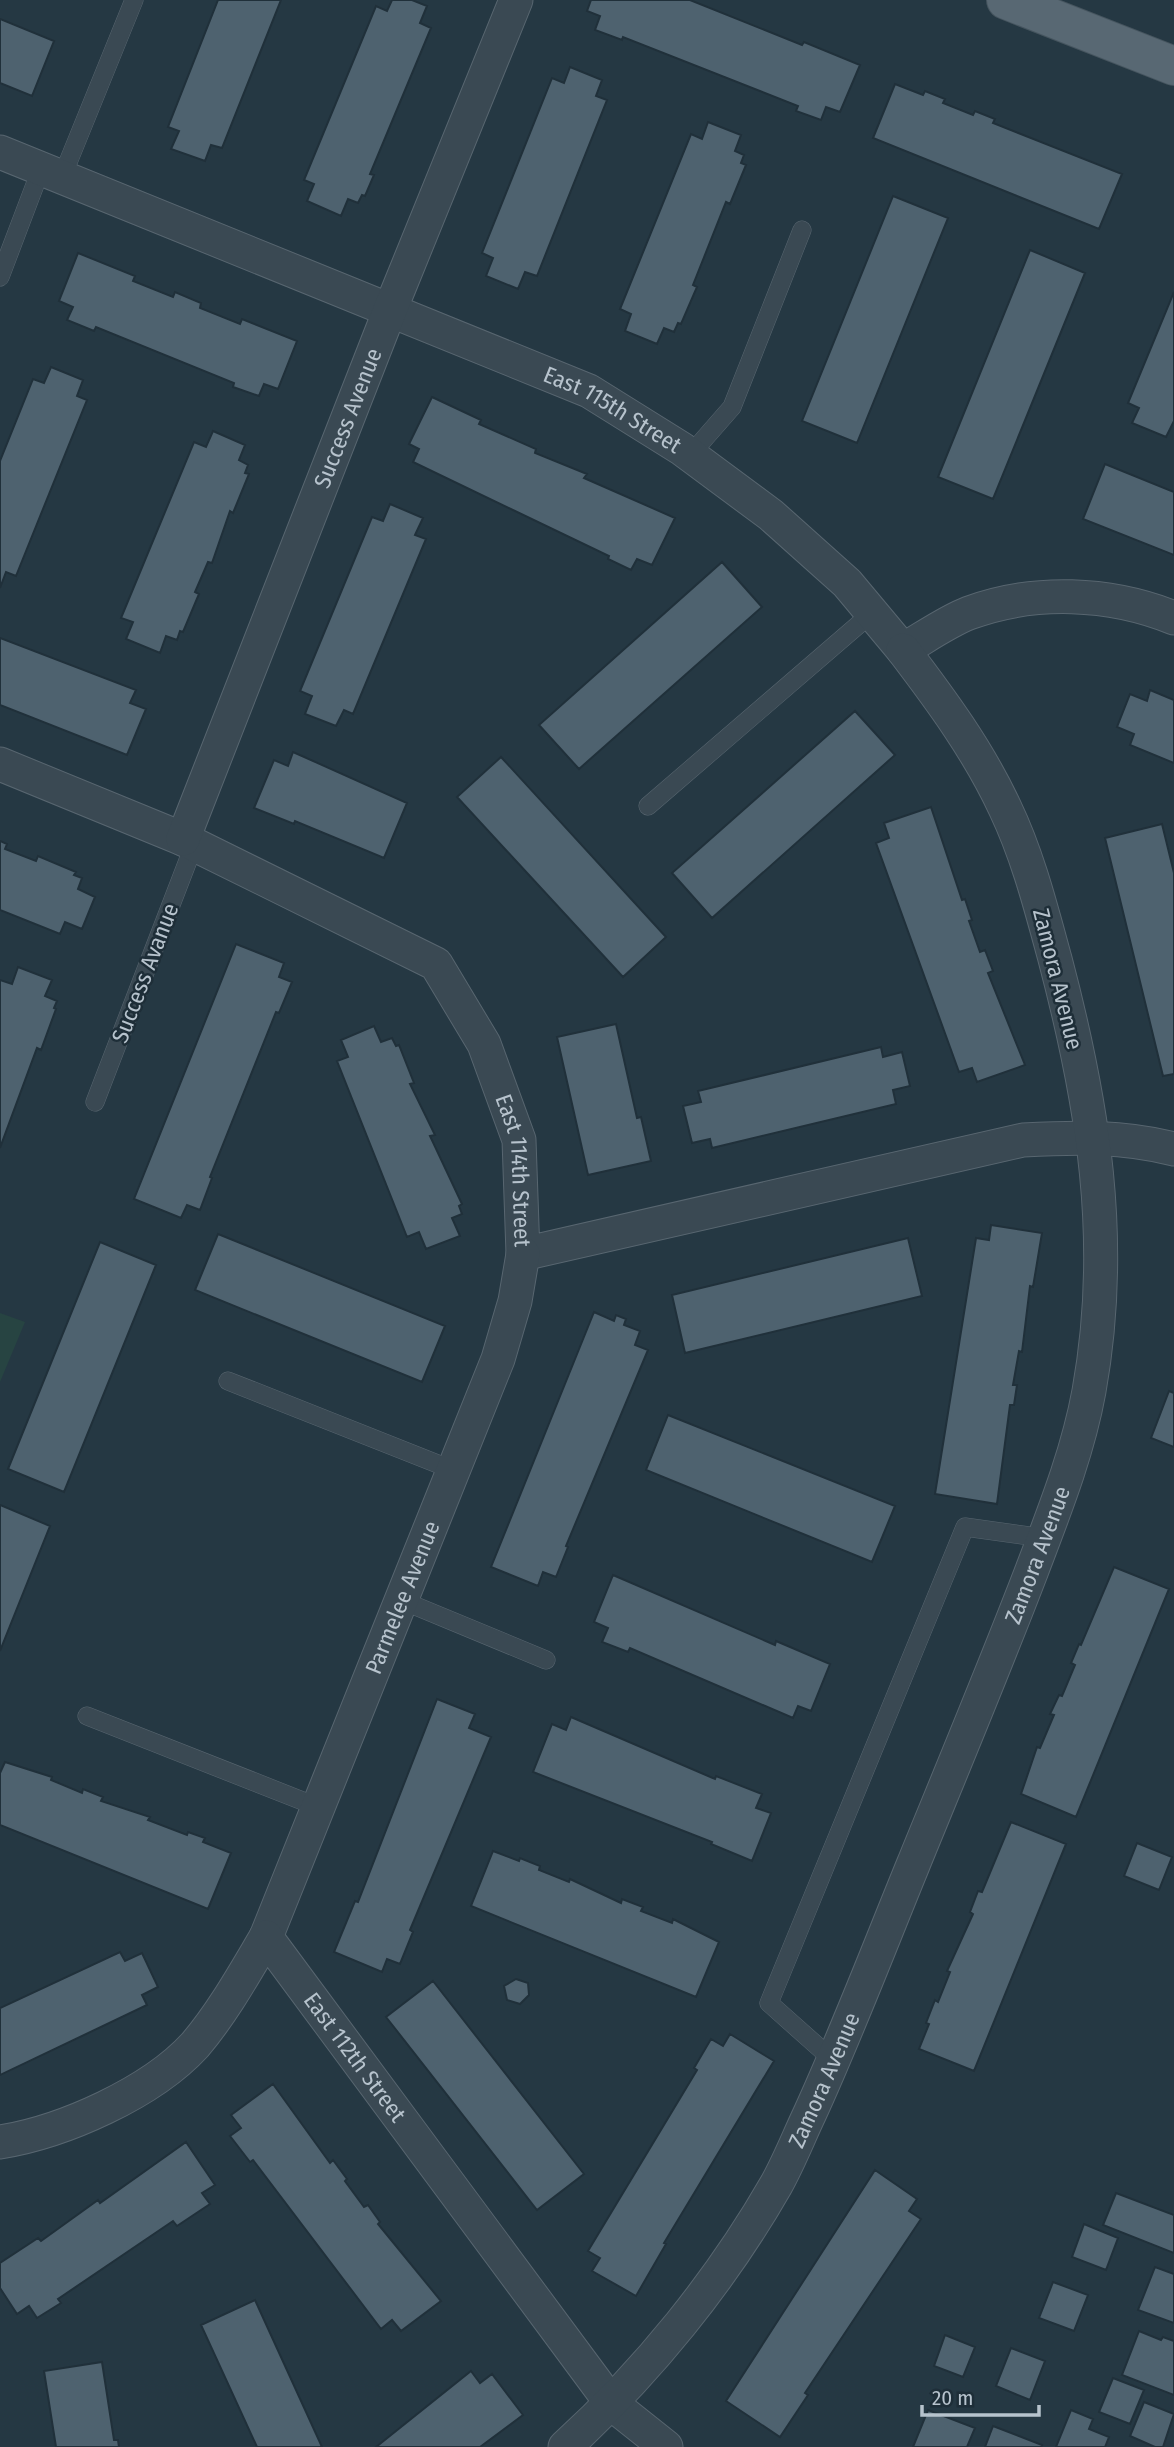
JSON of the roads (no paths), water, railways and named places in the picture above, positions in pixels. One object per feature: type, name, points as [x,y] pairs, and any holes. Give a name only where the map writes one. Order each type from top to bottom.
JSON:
[{"type":"main road","points":[[1006,0],[1173,61]]},
{"type":"street","name":"Success Avenue","points":[[188,842],[390,310],[516,0]]},
{"type":"street","name":"East 115th Street","points":[[0,152],[589,391],[690,455],[771,515],[847,583],[903,650]]},
{"type":"street","points":[[903,650],[968,614],[1032,596],[1089,598],[1174,618]]},
{"type":"street","name":"Zamora Avenue","points":[[565,2447],[612,2404],[720,2270],[777,2183],[833,2060],[1044,1538],[1061,1493],[1089,1393],[1097,1329],[1103,1217],[1093,1137],[1067,1005],[1041,908],[1006,809],[958,723],[903,650]]},
{"type":"street","name":"East 114th Street","points":[[0,764],[188,842],[436,964],[484,1044],[519,1140],[523,1254],[1023,1140],[1093,1137],[1142,1141],[1174,1149]]},
{"type":"street","name":"Parmelee Avenue","points":[[266,1937],[498,1359],[515,1301],[523,1254]]},
{"type":"street","points":[[0,2142],[81,2120],[146,2084],[193,2046],[234,1992],[266,1937]]},
{"type":"street","name":"East 112th Street","points":[[266,1937],[612,2404],[666,2447]]},
{"type":"lane","points":[[0,277],[134,0]]},
{"type":"lane","points":[[690,455],[732,407],[802,230]]},
{"type":"lane","points":[[648,806],[872,613]]},
{"type":"lane","name":"Success Avanue","points":[[95,1102],[188,842]]},
{"type":"lane","points":[[228,1381],[453,1470]]},
{"type":"lane","points":[[833,2060],[769,2003],[965,1527],[1044,1538]]},
{"type":"lane","points":[[401,1600],[546,1660]]},
{"type":"lane","points":[[87,1716],[317,1807]]}]
